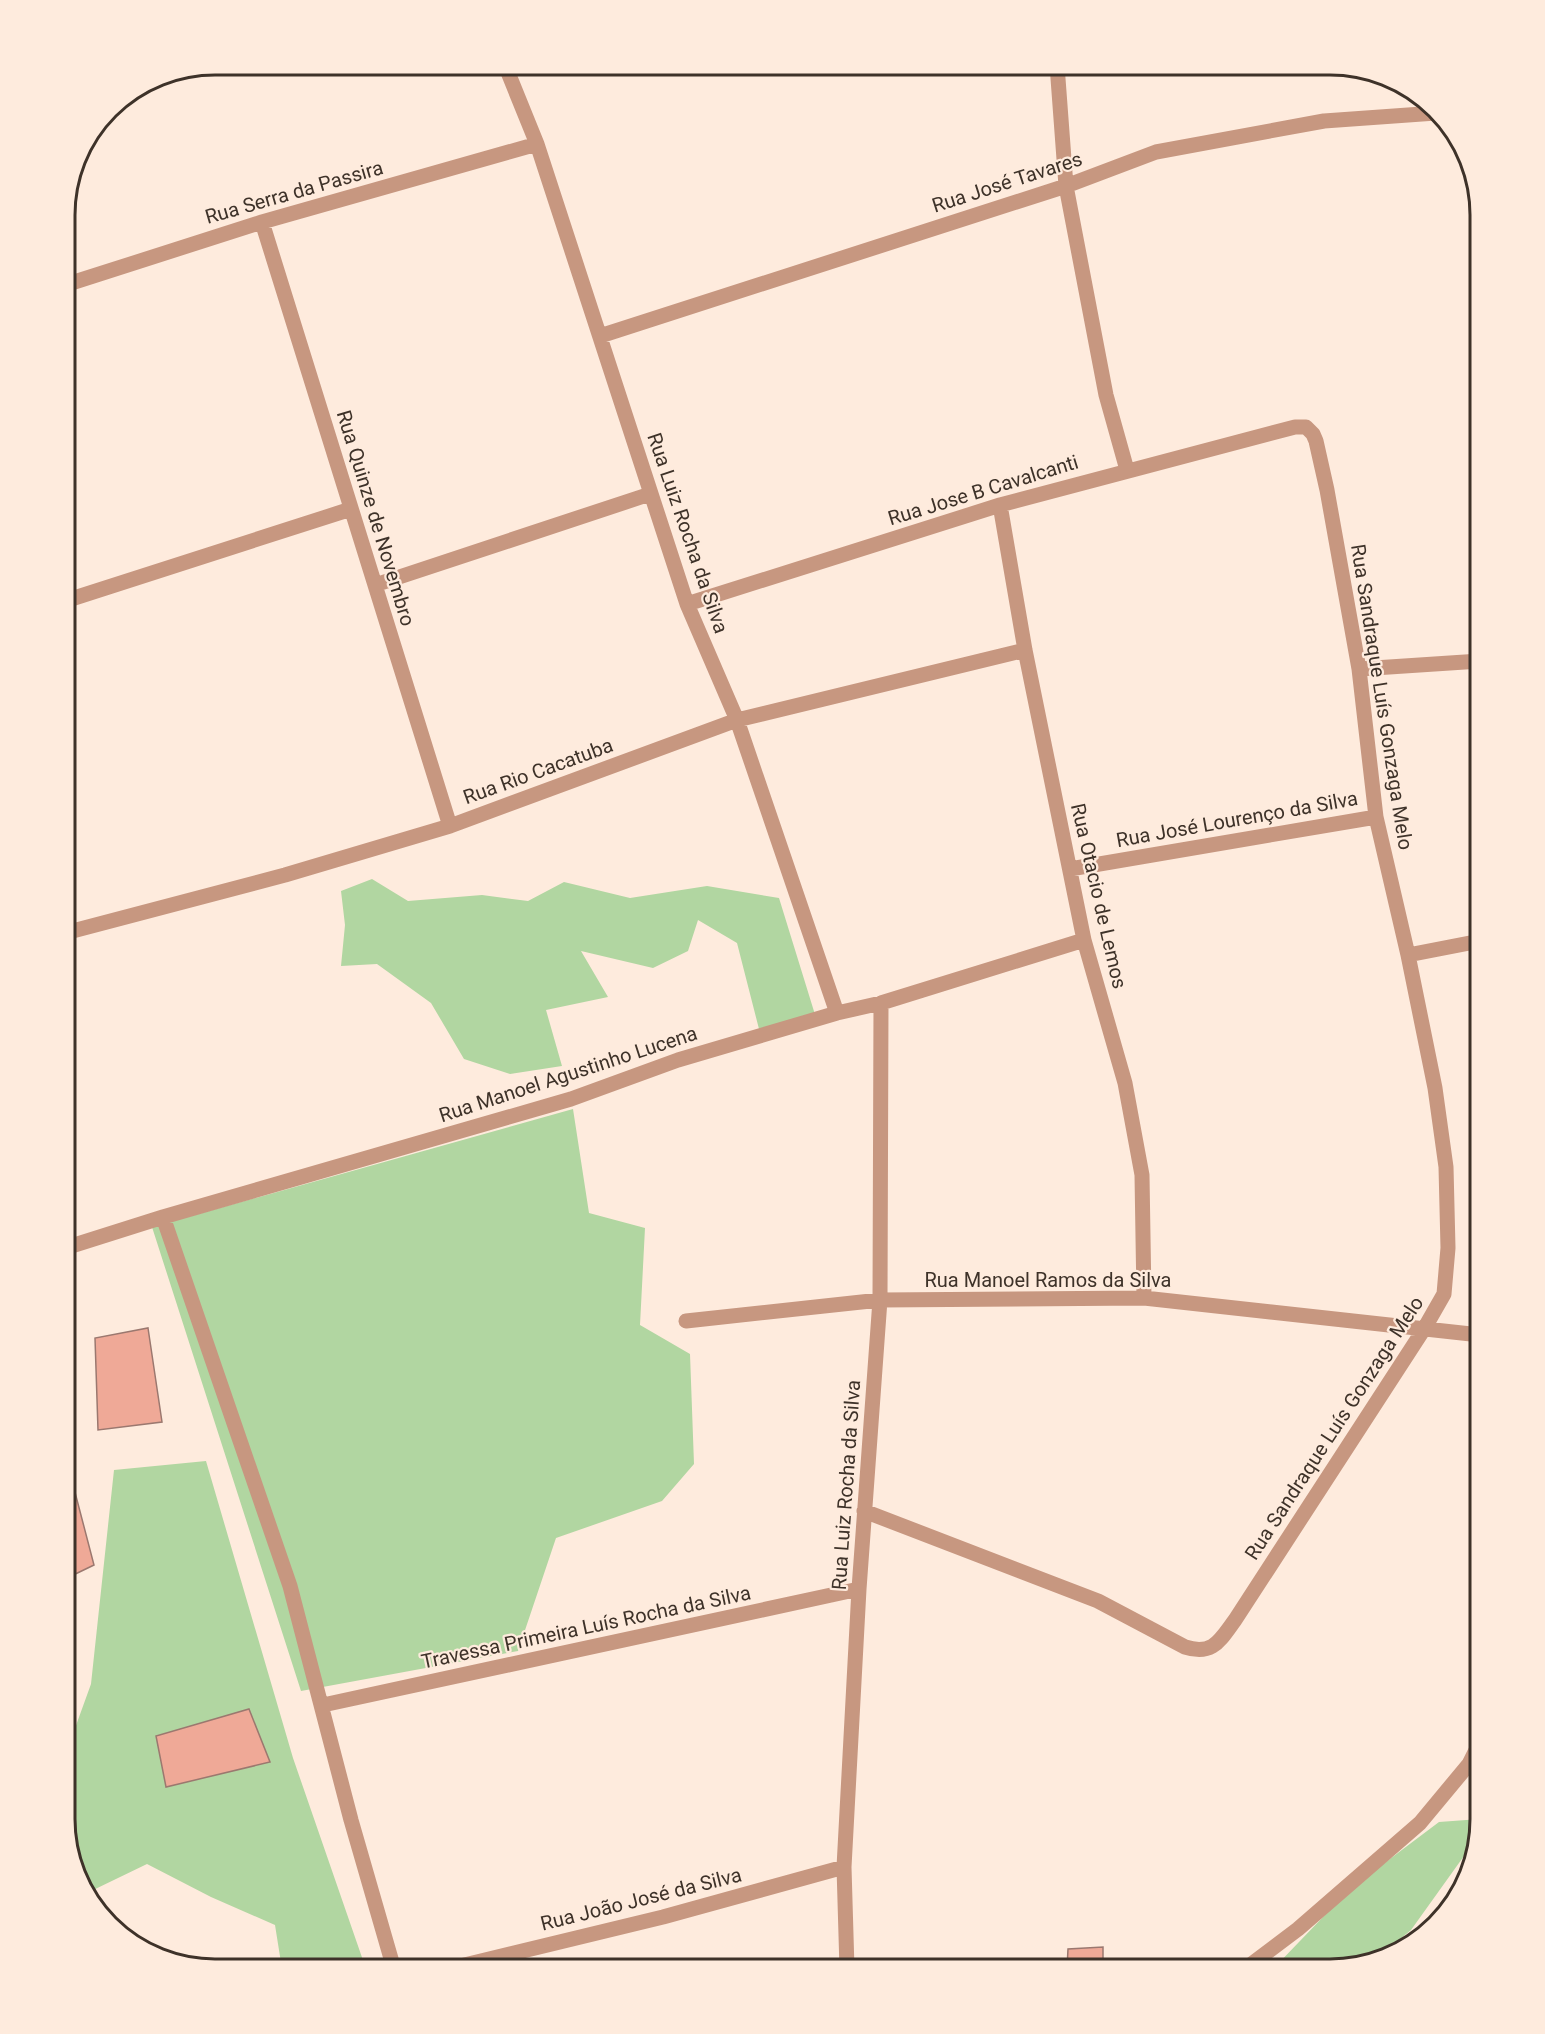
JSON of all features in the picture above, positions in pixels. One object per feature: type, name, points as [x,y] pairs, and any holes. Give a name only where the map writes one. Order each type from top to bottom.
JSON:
[{"type":"street","name":"Rua Luiz Rocha da Silva","points":[[509,75],[537,144],[687,604],[737,720],[837,1013]]},
{"type":"street","points":[[1058,75],[1066,186],[1106,395],[1127,470]]},
{"type":"street","name":"Rua José Tavares","points":[[600,336],[1066,186],[1156,152],[1324,121],[1426,114]]},
{"type":"street","name":"Rua Serra da Passira","points":[[75,282],[262,222],[537,144]]},
{"type":"street","name":"Rua Quinze de Novembro","points":[[262,222],[450,826]]},
{"type":"street","name":"Rua Jose B Cavalcanti","points":[[687,604],[1000,505],[1295,427]]},
{"type":"street","name":"Rua Sandraque Luís Gonzaga Melo","points":[[864,1511],[1098,1601],[1185,1647],[1208,1650],[1221,1639],[1424,1329],[1444,1294],[1448,1248],[1446,1167],[1435,1088],[1408,955],[1376,817],[1359,669],[1327,490],[1316,441],[1310,429],[1295,427]]},
{"type":"street","points":[[375,585],[650,494]]},
{"type":"street","name":"Rua Otacio de Lemos","points":[[1000,505],[1025,650],[1084,940],[1125,1083],[1142,1175],[1144,1298]]},
{"type":"street","points":[[75,598],[351,509]]},
{"type":"street","name":"Rua Rio Cacatuba","points":[[75,930],[285,875],[450,826],[737,720],[1025,650]]},
{"type":"street","points":[[1359,669],[1470,662]]},
{"type":"street","name":"Rua José Lourenço da Silva","points":[[1070,869],[1376,817]]},
{"type":"street","name":"Rua Manoel Agustinho Lucena","points":[[75,1245],[163,1217],[571,1099],[678,1060],[837,1013],[881,1003],[1084,940]]},
{"type":"street","points":[[1408,955],[1470,943]]},
{"type":"street","name":"Rua Luiz Rocha da Silva","points":[[847,1959],[844,1867],[859,1589],[880,1300],[881,1003]]},
{"type":"street","points":[[163,1217],[290,1586],[351,1820],[391,1959]]},
{"type":"street","name":"Rua Manoel Ramos da Silva","points":[[686,1321],[880,1300],[1144,1298],[1470,1334]]},
{"type":"street","name":"Travessa Primeira Luís Rocha da Silva","points":[[322,1705],[859,1589]]},
{"type":"street","points":[[1259,1959],[1298,1929],[1420,1823],[1470,1771]]},
{"type":"street","name":"Rua João José da Silva","points":[[493,1959],[663,1917],[844,1867]]},
{"type":"green space","points":[[372,879],[408,901],[482,895],[528,901],[564,882],[630,898],[707,886],[779,898],[817,1021],[759,1029],[737,943],[698,920],[688,951],[653,968],[581,951],[608,997],[546,1010],[562,1066],[510,1074],[464,1059],[431,1003],[377,964],[341,966],[345,925],[341,891]]},
{"type":"green space","points":[[573,1109],[589,1213],[645,1228],[640,1325],[690,1354],[694,1464],[662,1501],[556,1538],[518,1651],[301,1691],[152,1227]]},
{"type":"green space","points":[[206,1461],[293,1758],[363,1959],[280,1959],[275,1925],[211,1897],[147,1864],[94,1889],[89,1881],[82,1864],[75,1829],[75,1728],[91,1684],[114,1470]]},
{"type":"green space","points":[[1470,1820],[1466,1851],[1411,1930],[1392,1945],[1367,1954],[1349,1958],[1283,1959],[1350,1889],[1439,1822]]},
{"type":"building","points":[[148,1328],[162,1422],[98,1430],[95,1338]]},
{"type":"building","points":[[75,1492],[94,1565],[75,1574]]},
{"type":"building","points":[[249,1709],[270,1762],[166,1787],[156,1736]]},
{"type":"building","points":[[1103,1947],[1103,1959],[1068,1959],[1068,1949]]}]
